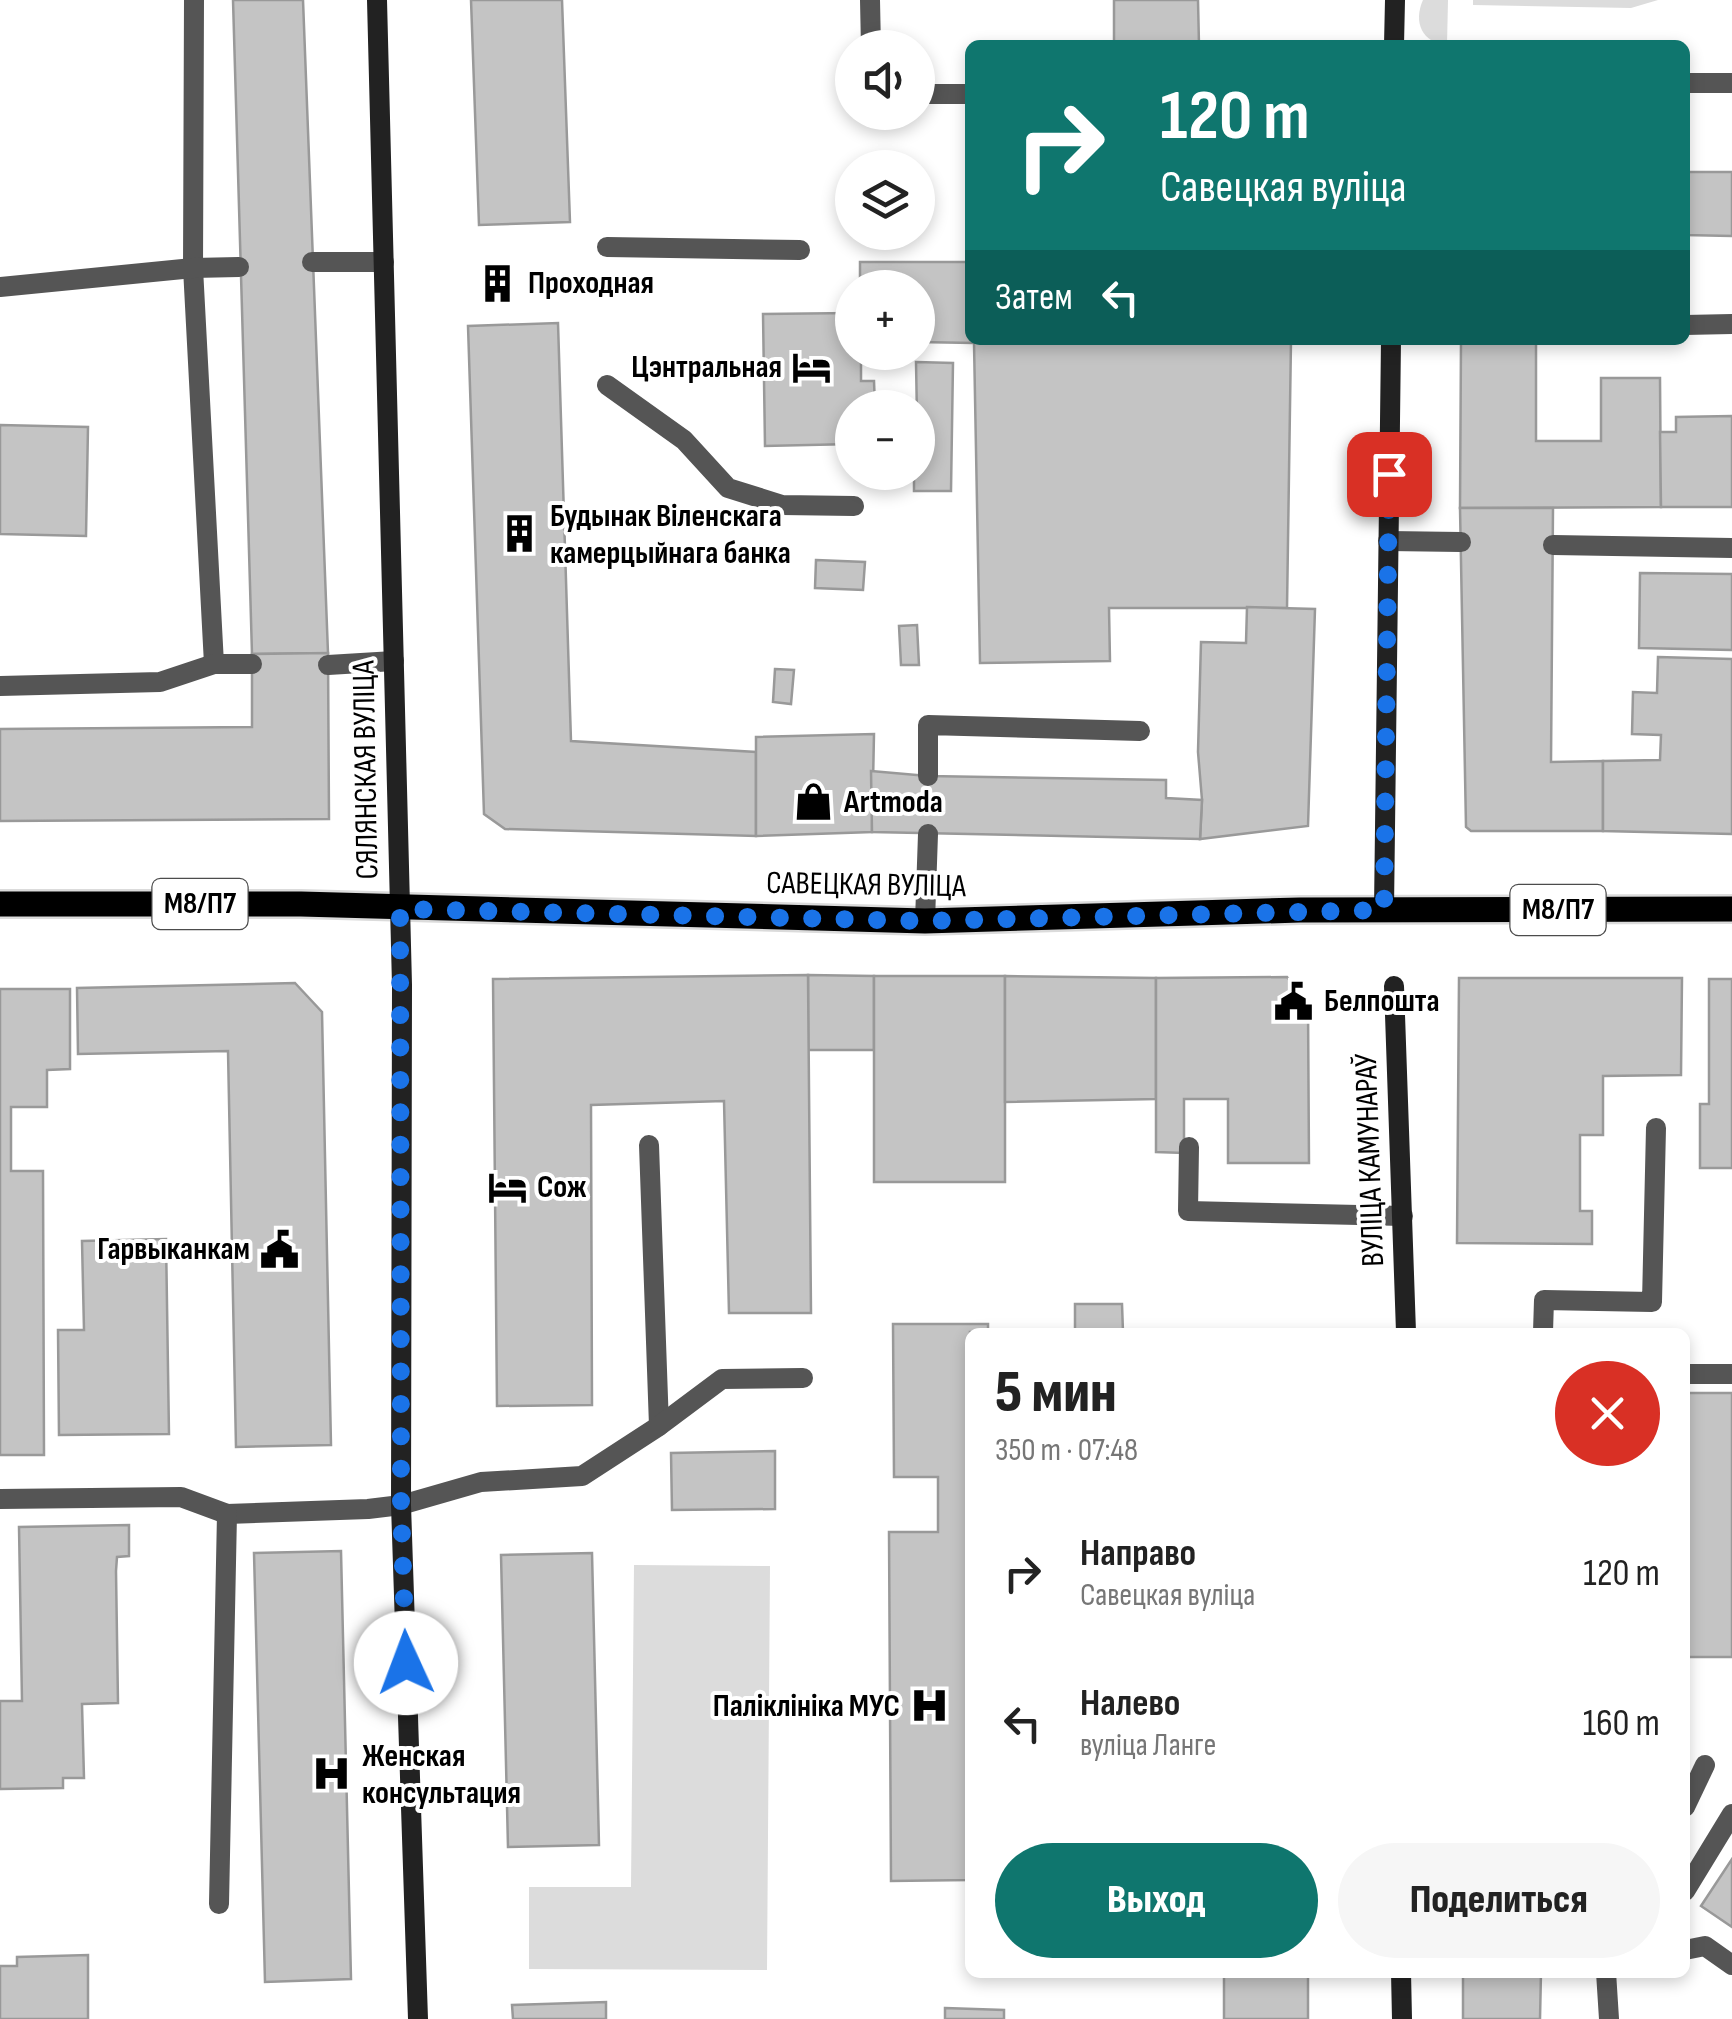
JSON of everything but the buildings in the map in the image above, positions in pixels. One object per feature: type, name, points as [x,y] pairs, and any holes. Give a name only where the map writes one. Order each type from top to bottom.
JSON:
[{"type":"main road","name":"САВЕЦКАЯ ВУЛІЦА","points":[[0,904],[301,904],[925,921],[1384,910],[1732,909]]},
{"type":"street","name":"СЯЛЯНСКАЯ ВУЛІЦА","points":[[377,0],[400,909],[401,1504],[418,2019]]},
{"type":"street","points":[[1394,0],[1394,40]]},
{"type":"street","points":[[1384,910],[1390,345]]},
{"type":"street","name":"ВУЛІЦА КАМУНАРАЎ","points":[[1394,986],[1406,1328]]},
{"type":"street","points":[[1401,1978],[1402,2019]]},
{"type":"lane","points":[[194,0],[192,268],[214,664]]},
{"type":"lane","points":[[870,0],[871,30]]},
{"type":"lane","points":[[1690,83],[1732,83]]},
{"type":"lane","points":[[935,94],[965,94]]},
{"type":"lane","points":[[606,247],[800,250]]},
{"type":"lane","points":[[312,262],[384,262]]},
{"type":"lane","points":[[0,287],[239,266]]},
{"type":"lane","points":[[1690,325],[1732,324]]},
{"type":"lane","points":[[607,385],[684,440],[728,488],[782,505],[854,506]]},
{"type":"lane","points":[[1388,541],[1461,542]]},
{"type":"lane","points":[[1553,545],[1732,548]]},
{"type":"lane","points":[[328,664],[394,662]]},
{"type":"lane","points":[[0,686],[160,682],[214,664],[252,664]]},
{"type":"lane","points":[[928,776],[928,725],[1140,731]]},
{"type":"lane","points":[[925,921],[928,834]]},
{"type":"lane","points":[[1543,1328],[1544,1300],[1652,1302],[1656,1128]]},
{"type":"lane","points":[[649,1145],[659,1426]]},
{"type":"lane","points":[[1190,1146],[1188,1211],[1403,1216]]},
{"type":"lane","points":[[1690,1374],[1732,1374]]},
{"type":"lane","points":[[0,1499],[180,1497],[228,1514],[368,1510],[481,1482],[582,1476],[659,1426],[722,1378],[803,1378]]},
{"type":"lane","points":[[219,1904],[228,1514]]},
{"type":"lane","points":[[1690,1796],[1704,1765]]},
{"type":"lane","points":[[1690,1883],[1732,1814]]},
{"type":"lane","points":[[1690,1949],[1706,1946],[1732,1966]]},
{"type":"lane","points":[[1606,1978],[1609,2019]]},
{"type":"shaded area","points":[[1423,0],[1448,0],[1447,40],[1426,36],[1420,23]]},
{"type":"shaded area","points":[[1473,0],[1658,0],[1631,8],[1473,5]]},
{"type":"shaded area","points":[[634,1565],[770,1566],[767,1970],[529,1969],[529,1887],[631,1887]]},
{"type":"place","name":"Проходная","points":[[498,283]]},
{"type":"place","name":"Цэнтральная","points":[[812,367]]},
{"type":"place","name":"Будынак Віленскага камерцыйнага банка","points":[[520,534]]},
{"type":"place","name":"Artmoda","points":[[814,802]]},
{"type":"place","name":"Белпошта","points":[[1294,1001]]},
{"type":"place","name":"Сож","points":[[507,1187]]},
{"type":"place","name":"Гарвыканкам","points":[[280,1249]]},
{"type":"place","name":"Паліклініка МУС","points":[[930,1706]]},
{"type":"place","name":"Женская консультация","points":[[332,1774]]},
{"type":"route","points":[[406,1663],[401,1504],[400,909],[925,921],[1384,910],[1389,474]]}]
